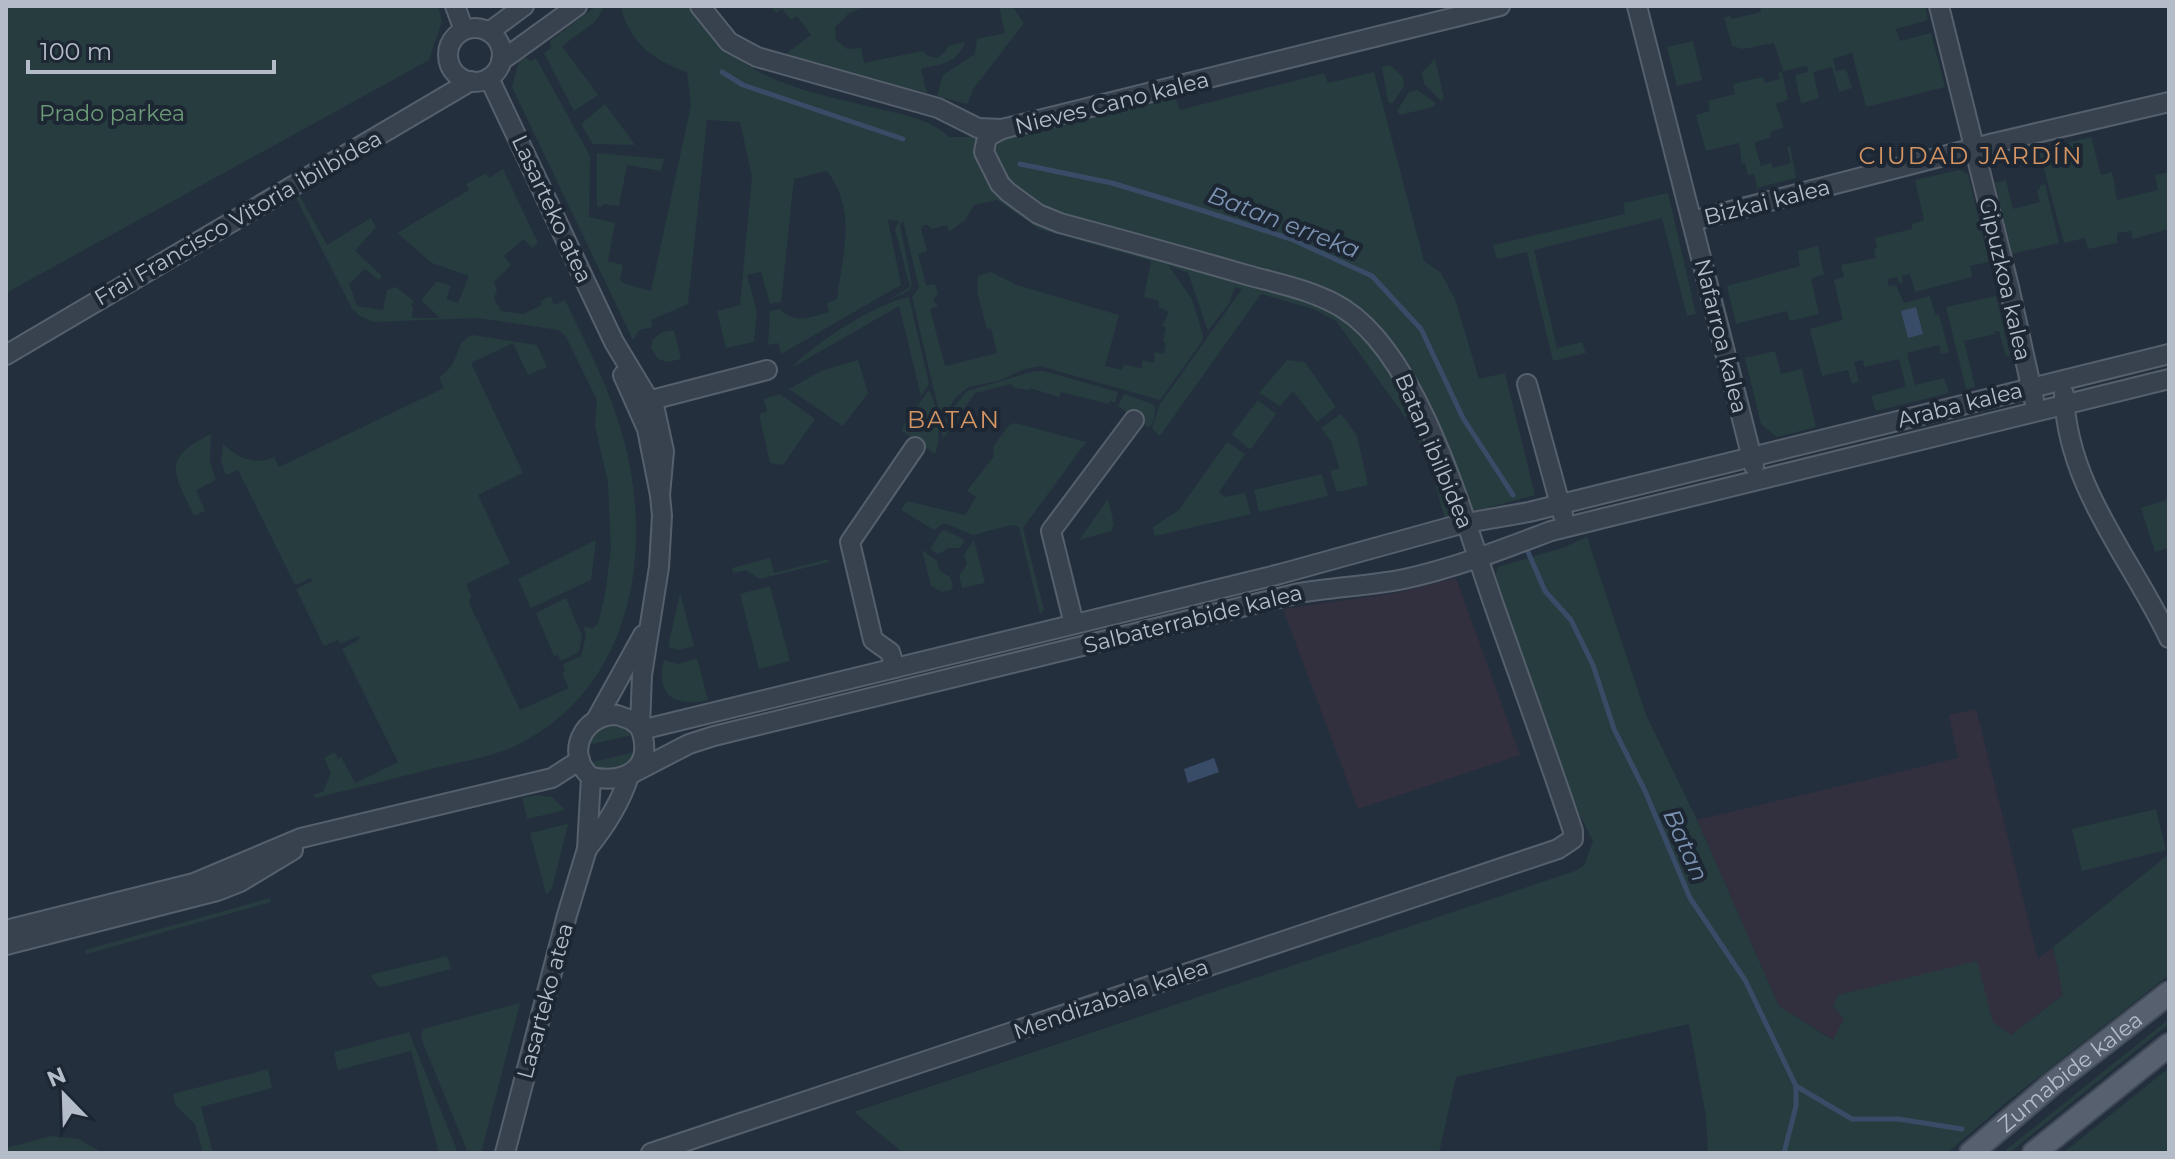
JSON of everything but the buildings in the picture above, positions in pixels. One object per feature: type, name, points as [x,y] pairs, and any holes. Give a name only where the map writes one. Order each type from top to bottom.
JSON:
[{"type":"main road","name":"Zumabide kalea","points":[[1971,1153],[2052,1084],[2169,993]]},
{"type":"main road","name":"Zumabide kalea","points":[[2034,1153],[2169,1045]]},
{"type":"street","points":[[455,6],[464,30],[477,28],[489,32],[499,41],[501,61],[497,71],[480,80]]},
{"type":"street","points":[[489,32],[524,6]]},
{"type":"street","points":[[501,61],[577,6]]},
{"type":"street","name":"Nieves Cano kalea","points":[[700,6],[729,42],[757,57],[938,108],[978,128],[1002,129],[1500,6]]},
{"type":"street","name":"Nafarroa kalea","points":[[1637,6],[1757,480]]},
{"type":"street","name":"Gipuzkoa kalea","points":[[1939,6],[2037,411]]},
{"type":"street","name":"Lasarteko atea","points":[[464,30],[453,40],[449,55],[454,71],[480,80],[614,342],[620,368],[644,402],[660,495],[660,555],[642,675],[641,729]]},
{"type":"street","name":"Frai Francisco Vitoria ibilbidea","points":[[6,355],[480,80]]},
{"type":"street","name":"Bizkai kalea","points":[[1692,221],[2169,102]]},
{"type":"street","name":"Batan ibilbidea","points":[[1002,129],[987,137],[984,152],[1000,184],[1038,214],[1060,223],[1314,294],[1330,300],[1363,322],[1382,342],[1420,408],[1467,523],[1573,831],[1570,842]]},
{"type":"street","name":"Araba kalea","points":[[1751,457],[2169,354]]},
{"type":"street","points":[[644,402],[767,370]]},
{"type":"street","name":"Araba kalea","points":[[1757,480],[2169,379]]},
{"type":"street","points":[[2065,380],[2065,404],[2071,439],[2085,487],[2169,638]]},
{"type":"street","points":[[1527,384],[1562,510]]},
{"type":"street","points":[[1074,624],[1051,531],[1134,420]]},
{"type":"street","points":[[895,668],[890,652],[873,640],[850,542],[915,447]]},
{"type":"street","name":"Salbaterrabide kalea","points":[[641,729],[1280,574],[1467,523],[1562,510],[1751,457]]},
{"type":"street","name":"Salbaterrabide kalea","points":[[631,775],[689,744],[714,736],[1299,593],[1396,580],[1478,558],[1551,531],[1757,480]]},
{"type":"street","name":"Lasarteko atea","points":[[597,718],[649,626]]},
{"type":"street","points":[[6,930],[194,883],[283,843],[587,771],[609,780],[631,775],[643,753],[641,729],[631,720],[617,715],[597,718],[583,732],[579,746],[587,771]]},
{"type":"street","name":"Lasarteko atea","points":[[505,1153],[587,849],[587,771]]},
{"type":"street","name":"Lasarteko atea","points":[[587,849],[610,817],[631,775]]},
{"type":"street","points":[[6,945],[217,891],[240,882],[323,834]]},
{"type":"street","name":"Mendizabala kalea","points":[[651,1153],[1543,854],[1570,842]]},
{"type":"shaded area","points":[[1456,578],[1520,755],[1358,809],[1283,609],[1396,593]]},
{"type":"shaded area","points":[[1976,709],[2038,959],[2053,947],[2063,995],[2011,1035],[1861,1057],[1779,1006],[1697,820],[1958,758],[1949,715]]},
{"type":"green space","name":"Prado parkea","points":[[6,6],[438,6],[442,21],[429,60],[6,293]]},
{"type":"green space","points":[[596,6],[605,6],[595,22],[562,46],[598,95],[574,111],[544,53],[551,48],[550,41]]},
{"type":"green space","points":[[620,6],[690,6],[721,45],[755,70],[813,93],[914,118],[933,125],[949,137],[1010,137],[1175,97],[1180,110],[1324,73],[1328,83],[1374,72],[1424,261],[1441,273],[1455,299],[1479,379],[1505,373],[1535,495],[1445,519],[1433,476],[1408,417],[1336,321],[1313,309],[1261,294],[1160,436],[1152,428],[1160,404],[1242,289],[1235,287],[1230,302],[1208,331],[1188,273],[1168,265],[1192,299],[1203,340],[1160,400],[1040,366],[998,381],[969,387],[956,397],[941,420],[912,297],[919,287],[903,221],[900,225],[912,285],[910,290],[887,301],[910,287],[895,229],[899,221],[888,220],[901,285],[781,354],[778,343],[768,345],[770,311],[780,309],[791,317],[809,317],[829,312],[827,303],[837,299],[846,232],[845,217],[842,201],[827,171],[794,179],[781,302],[770,304],[761,272],[747,275],[757,313],[754,342],[726,348],[717,311],[740,305],[752,177],[740,122],[707,120],[688,304],[651,320],[652,327],[639,330],[633,340],[512,87],[519,61],[525,57],[531,61],[536,58],[590,156],[589,217],[615,223],[608,261],[623,265],[620,280],[625,284],[651,291],[691,105],[687,72],[644,48]],"holes":[[[997,200],[1039,229],[1151,261],[1144,297],[1159,301],[1158,307],[1169,312],[1162,326],[1166,327],[1164,354],[1154,352],[1155,361],[1143,360],[1141,368],[1124,365],[1122,370],[1105,366],[1119,315],[1017,285],[991,272],[978,276],[977,292],[997,353],[945,366],[930,309],[938,306],[933,300],[938,294],[935,284],[926,286],[918,254],[927,251],[921,229],[924,225],[931,229],[947,225],[949,232],[965,220],[974,205]]]},
{"type":"green space","points":[[770,6],[866,6],[848,14],[835,27],[836,40],[847,49],[861,48],[864,63],[922,51],[937,58],[948,46],[965,42],[953,59],[921,69],[927,93],[783,56],[811,35],[797,16],[791,20],[782,9],[776,13]]},
{"type":"green space","points":[[999,6],[1012,6],[1024,23],[974,88],[967,104],[937,96],[943,75],[975,54],[977,39],[1005,33]]},
{"type":"green space","points":[[1760,6],[1925,6],[1928,20],[1896,29],[1900,41],[1931,33],[1945,87],[1866,107],[1852,53],[1833,59],[1836,71],[1846,69],[1852,88],[1839,92],[1832,67],[1813,72],[1819,98],[1801,104],[1795,75],[1808,72],[1807,66],[1783,71],[1774,43],[1743,49],[1732,46],[1724,17],[1730,16],[1732,19],[1761,12]]},
{"type":"green space","points":[[1693,41],[1702,80],[1677,86],[1667,47]]},
{"type":"green space","points":[[1435,59],[1444,98],[1441,101],[1424,84],[1422,72]]},
{"type":"green space","points":[[1390,65],[1403,77],[1404,86],[1392,104],[1388,102],[1382,67]]},
{"type":"green space","points":[[1782,72],[1788,99],[1776,104],[1784,127],[1770,132],[1771,137],[1754,143],[1761,166],[1771,163],[1773,168],[1791,163],[1787,147],[1790,146],[1796,178],[1757,188],[1754,174],[1748,175],[1745,163],[1742,164],[1739,143],[1706,151],[1696,115],[1710,111],[1708,101],[1735,94],[1733,84],[1763,77],[1765,83],[1780,79],[1778,73]]},
{"type":"green space","points":[[1417,90],[1436,103],[1433,107],[1400,115],[1397,111],[1409,92]]},
{"type":"green space","points":[[605,104],[635,145],[593,144],[581,124]]},
{"type":"green space","points":[[2091,137],[2101,175],[2112,172],[2117,200],[2158,190],[2155,175],[2169,172],[2169,229],[2133,239],[2131,231],[2117,233],[2117,243],[2088,249],[2085,238],[2064,243],[2039,150]]},
{"type":"green space","points":[[597,153],[664,159],[661,171],[627,165],[619,206],[603,204],[602,207],[597,206]]},
{"type":"green space","points":[[503,169],[538,243],[532,248],[524,239],[504,256],[511,265],[494,282],[497,290],[494,298],[501,311],[523,314],[542,305],[541,301],[551,296],[554,305],[565,300],[600,372],[617,417],[629,463],[635,510],[635,557],[628,604],[612,647],[589,686],[557,720],[515,746],[487,756],[315,798],[314,794],[323,792],[331,773],[324,758],[335,752],[355,783],[398,762],[342,649],[360,639],[358,636],[340,644],[338,640],[324,646],[296,589],[312,581],[311,578],[295,585],[238,470],[226,475],[221,462],[223,444],[253,461],[274,457],[279,467],[444,388],[439,377],[452,365],[462,343],[472,335],[537,345],[547,367],[528,375],[513,343],[471,363],[523,473],[478,495],[510,563],[466,584],[471,596],[469,603],[520,710],[569,688],[562,673],[565,671],[563,664],[581,656],[586,635],[584,627],[593,628],[598,623],[611,550],[608,482],[595,426],[597,400],[566,337],[559,330],[478,318],[373,322],[360,316],[352,309],[296,198],[300,196],[327,245],[371,218],[376,227],[355,251],[382,276],[379,280],[365,269],[349,284],[357,306],[383,310],[387,290],[396,287],[414,301],[411,305],[412,318],[440,318],[421,300],[437,281],[451,286],[446,299],[458,303],[469,276],[432,263],[397,233],[469,190],[466,184],[486,173],[489,178]]},
{"type":"green space","points":[[1960,170],[1968,174],[1989,262],[1970,266],[1972,277],[1915,292],[1910,274],[1902,276],[1903,282],[1899,283],[1897,277],[1887,279],[1889,286],[1896,285],[1904,303],[1930,296],[1935,315],[1939,315],[1949,352],[1941,354],[1939,345],[1907,353],[1915,385],[1944,378],[1949,393],[1876,411],[1871,396],[1906,387],[1899,359],[1864,367],[1863,360],[1854,362],[1859,382],[1852,384],[1848,370],[1822,376],[1810,329],[1843,320],[1834,280],[1844,277],[1841,265],[1876,258],[1875,238],[1912,229],[1912,224],[1924,220],[1915,180]]},
{"type":"green space","points":[[2006,180],[2013,209],[2040,202],[2037,190],[2045,184],[2059,243],[2012,254],[1995,183]]},
{"type":"green space","points":[[1668,193],[1696,314],[1687,316],[1662,218],[1534,250],[1557,348],[1582,342],[1586,353],[1553,361],[1527,252],[1497,259],[1493,245],[1625,214],[1624,203]]},
{"type":"green space","points":[[1818,246],[1824,274],[1811,279],[1819,314],[1790,321],[1787,311],[1736,324],[1727,286],[1800,266],[1798,251]]},
{"type":"green space","points":[[1996,296],[2010,356],[2006,356],[1999,331],[1964,341],[1975,387],[1966,389],[1946,307]]},
{"type":"green space","points":[[909,297],[929,384],[921,396],[899,306],[793,367],[847,325],[880,307]]},
{"type":"green space","points":[[674,330],[681,359],[667,362],[658,359],[651,348],[653,339],[662,332]]},
{"type":"green space","points":[[1775,351],[1781,374],[1802,369],[1816,427],[1777,437],[1761,424],[1745,358]]},
{"type":"green space","points":[[858,360],[868,393],[843,426],[789,389],[821,371]]},
{"type":"green space","points":[[1287,360],[1305,362],[1336,407],[1317,422],[1293,391],[1280,406],[1259,393]]},
{"type":"green space","points":[[1035,371],[1118,392],[1115,403],[1061,392],[1059,397],[1030,388],[1015,388],[1011,384],[975,393],[943,439],[942,426],[967,391]]},
{"type":"green space","points":[[929,390],[938,422],[935,454],[902,431]]},
{"type":"green space","points":[[780,394],[815,419],[783,465],[770,463],[759,414],[767,412],[764,399]]},
{"type":"green space","points":[[1124,394],[1155,405],[1154,420],[1149,428],[1118,406]]},
{"type":"green space","points":[[1258,400],[1276,414],[1249,449],[1232,434]]},
{"type":"green space","points":[[1341,414],[1357,436],[1368,485],[1337,492],[1330,471],[1339,468],[1332,443],[1321,428]]},
{"type":"green space","points":[[1015,423],[1086,442],[1023,528],[1044,610],[1040,614],[1019,527],[1011,525],[973,535],[944,523],[934,530],[901,510],[907,501],[965,515],[976,497],[967,491],[994,456],[993,447],[1009,425]]},
{"type":"green space","points":[[211,434],[210,462],[216,480],[196,490],[205,511],[194,516],[181,489],[176,468],[184,451]]},
{"type":"green space","points":[[1227,442],[1245,454],[1219,492],[1225,497],[1245,493],[1251,514],[1155,536],[1153,527],[1179,510]]},
{"type":"green space","points":[[1322,474],[1328,496],[1259,512],[1254,490]]},
{"type":"green space","points":[[1108,499],[1114,524],[1111,531],[1079,540]]},
{"type":"green space","points":[[2169,499],[2169,548],[2155,552],[2141,508]]},
{"type":"green space","points":[[945,530],[965,540],[960,548],[949,548],[938,554],[930,549]]},
{"type":"green space","points":[[1587,537],[1646,715],[1697,820],[1779,1006],[1833,1040],[1844,1019],[1833,1006],[1838,995],[1977,961],[1993,1022],[2011,1035],[2063,995],[2053,947],[2169,854],[2169,975],[2008,1101],[1947,1153],[1708,1153],[1706,1116],[1689,1024],[1456,1077],[1439,1153],[903,1153],[854,1112],[1584,866],[1593,841],[1571,798],[1494,581],[1498,567],[1565,547]]},
{"type":"green space","points":[[596,540],[591,580],[531,608],[518,579]]},
{"type":"green space","points":[[974,540],[985,583],[962,588],[959,575],[967,564],[964,555]]},
{"type":"green space","points":[[922,550],[937,561],[940,571],[950,577],[953,586],[950,590],[942,592],[931,586]]},
{"type":"green space","points":[[770,558],[774,573],[828,559],[829,562],[760,579],[746,570],[733,573],[732,568]]},
{"type":"green space","points":[[770,586],[790,661],[759,669],[740,594]]},
{"type":"green space","points":[[680,593],[694,646],[678,650],[668,647]]},
{"type":"green space","points":[[566,598],[582,636],[579,652],[561,661],[558,655],[554,656],[536,613]]},
{"type":"green space","points":[[697,658],[708,700],[686,702],[670,696],[662,682],[664,660],[678,664]]},
{"type":"green space","points":[[605,720],[631,727],[633,735],[587,745],[587,733]]},
{"type":"green space","points":[[635,752],[630,768],[596,770],[589,763]]},
{"type":"green space","points":[[537,795],[552,797],[565,810],[527,819],[522,798]]},
{"type":"green space","points":[[2156,809],[2166,850],[2082,871],[2072,829]]},
{"type":"green space","points":[[568,824],[553,884],[546,894],[530,833]]},
{"type":"green space","points":[[270,898],[271,902],[86,954],[85,950]]},
{"type":"green space","points":[[447,956],[451,969],[383,987],[378,986],[370,975]]},
{"type":"green space","points":[[520,1003],[481,1153],[468,1153],[421,1038],[423,1029]]},
{"type":"green space","points":[[2169,1019],[2169,1024],[2009,1153],[2002,1153]]},
{"type":"green space","points":[[409,1032],[458,1153],[439,1153],[411,1051],[338,1070],[334,1052]]},
{"type":"green space","points":[[2169,1068],[2169,1153],[2063,1153]]},
{"type":"green space","points":[[268,1069],[272,1088],[201,1107],[213,1153],[203,1153],[195,1124],[176,1106],[173,1094]]},
{"type":"green space","points":[[51,1136],[78,1139],[103,1153],[6,1153],[6,1148]]},
{"type":"water","points":[[1916,307],[1923,334],[1908,338],[1901,311]]},
{"type":"water","points":[[1214,758],[1219,772],[1188,783],[1184,769]]},
{"type":"waterway","name":"Batan erreka","points":[[722,72],[743,85],[903,139]]},
{"type":"waterway","name":"Batan erreka","points":[[1020,164],[1112,183],[1204,211],[1291,239],[1372,276],[1421,329],[1463,418],[1513,495]]},
{"type":"waterway","name":"Batan","points":[[1528,552],[1545,591],[1571,620],[1593,665],[1614,729],[1645,791],[1690,898],[1745,980],[1796,1086],[1796,1106],[1784,1153]]},
{"type":"waterway","points":[[1796,1086],[1852,1119],[1898,1119],[1962,1129]]},
{"type":"district","name":"CIUDAD JARDÍN","points":[[1971,155]]},
{"type":"district","name":"BATAN","points":[[954,419]]}]
